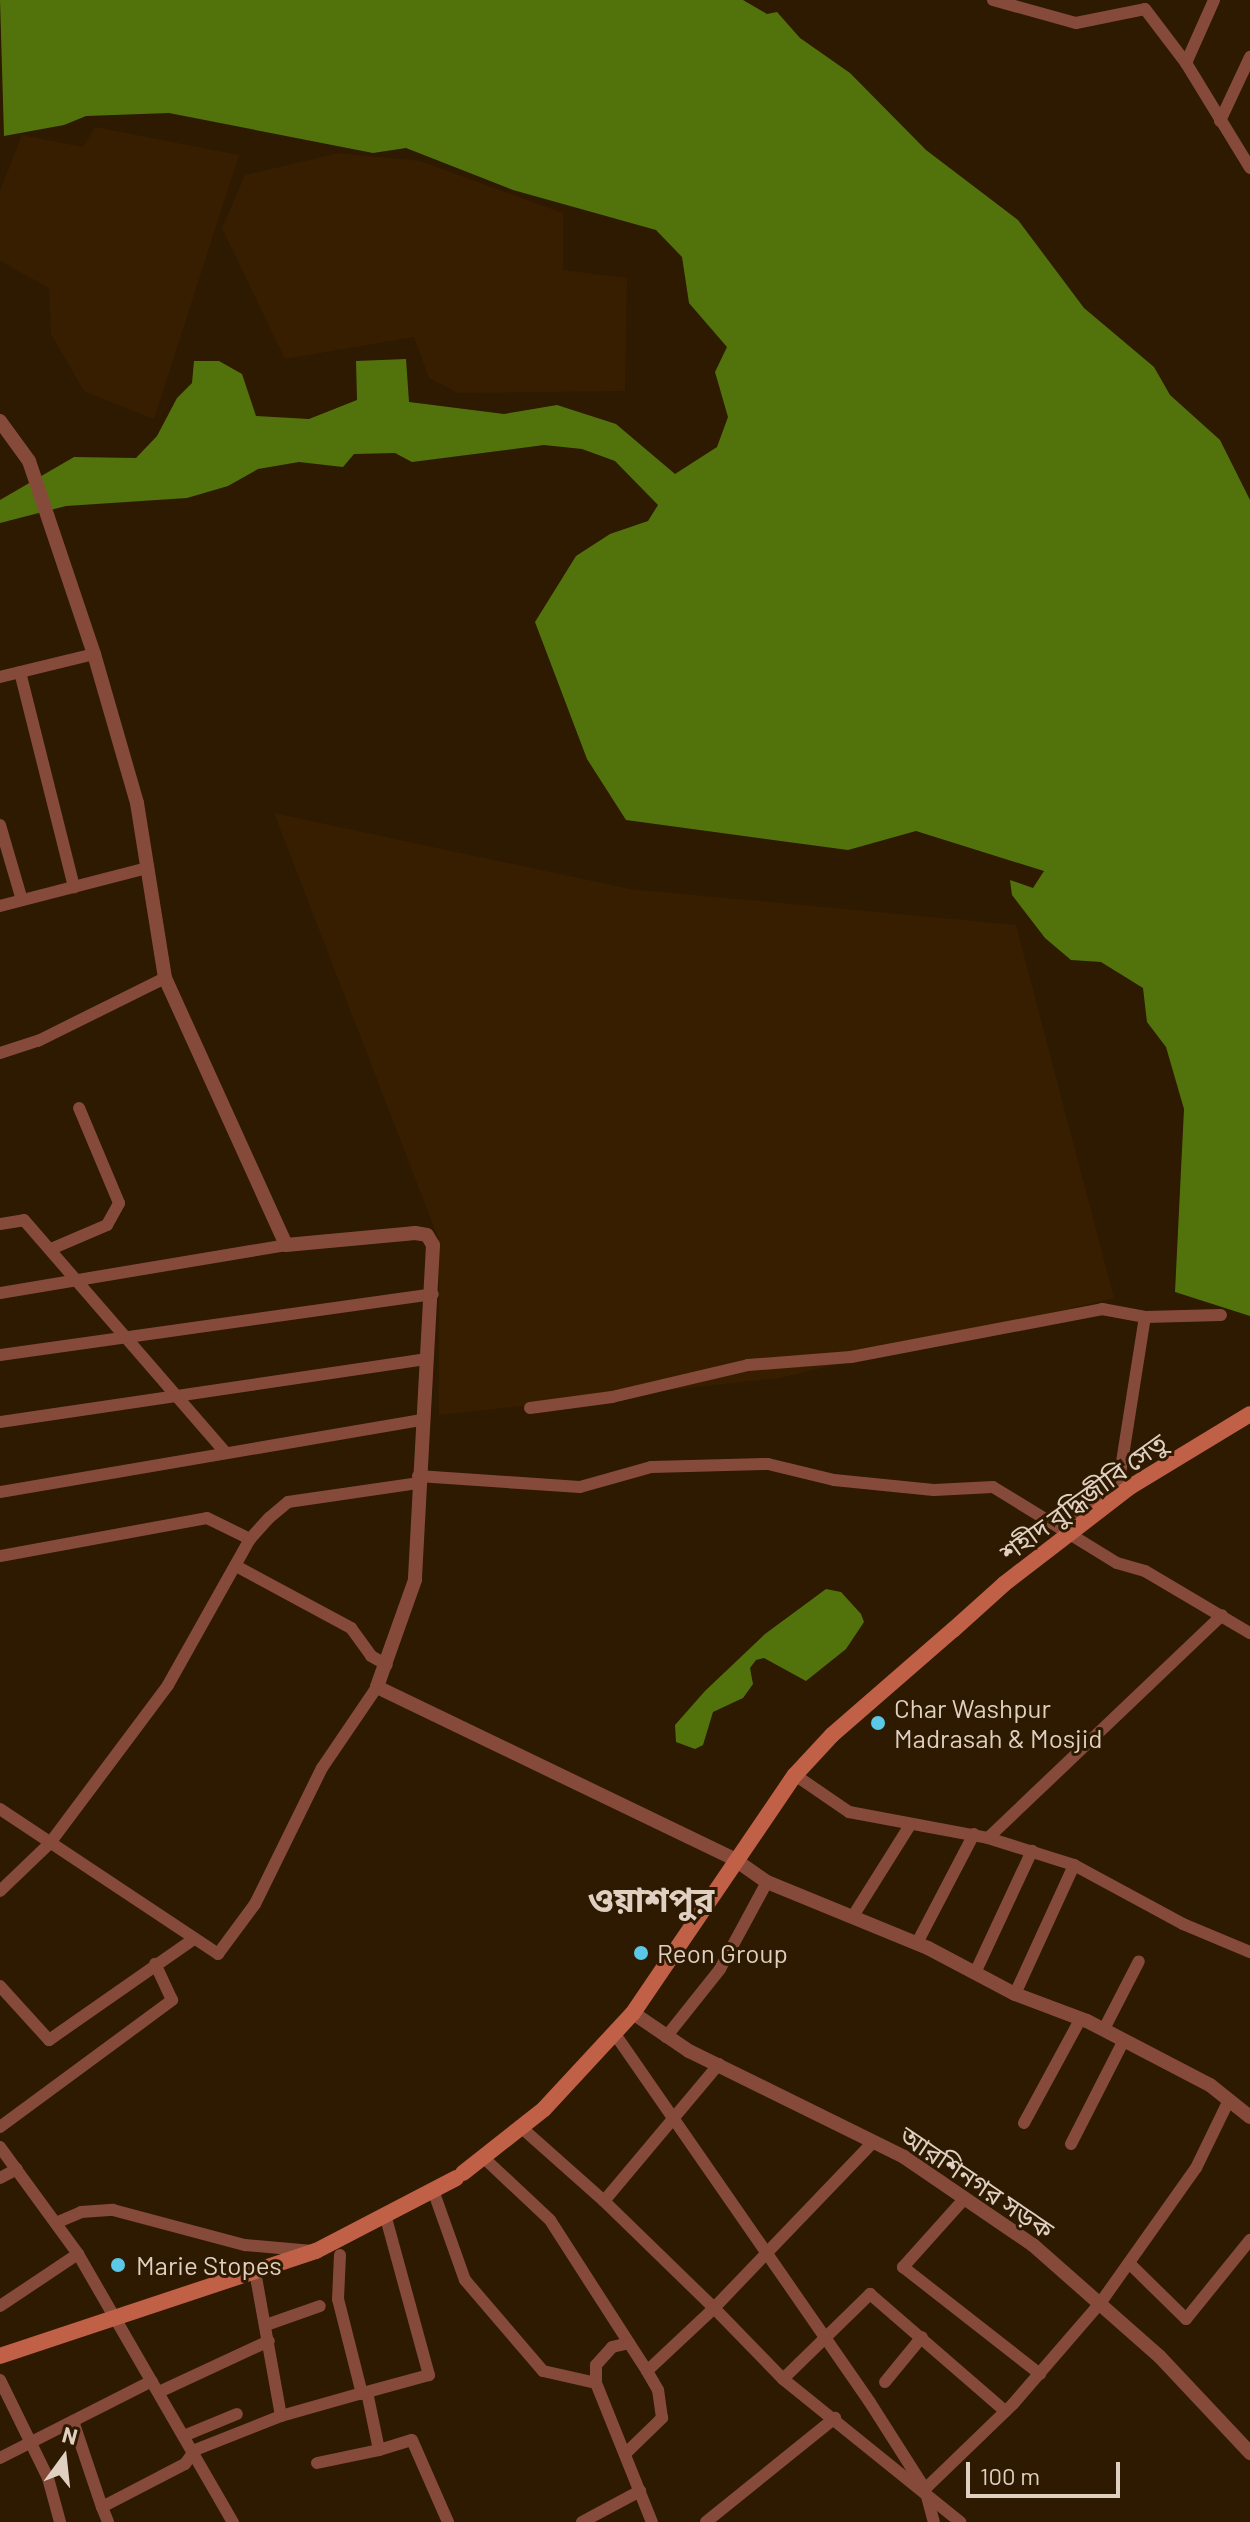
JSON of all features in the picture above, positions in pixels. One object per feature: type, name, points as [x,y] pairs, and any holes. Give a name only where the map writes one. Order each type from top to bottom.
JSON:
[{"type":"main road","name":"শহীদ বুদ্ধিজীবি সেতু","points":[[0,2356],[316,2251],[434,2193],[485,2159],[523,2129],[633,2013],[734,1859],[795,1775],[832,1735],[953,1630],[1106,1505],[1250,1414]]},
{"type":"street","points":[[993,0],[1076,23],[1145,9],[1186,63],[1250,168]]},
{"type":"street","points":[[1186,63],[1214,0]]},
{"type":"street","points":[[1220,121],[1250,57]]},
{"type":"street","points":[[1238,150],[1250,142]]},
{"type":"street","points":[[0,421],[29,461],[94,654],[137,803],[165,978],[286,1245]]},
{"type":"street","points":[[0,677],[94,654]]},
{"type":"street","points":[[20,672],[74,887]]},
{"type":"street","points":[[0,825],[22,900]]},
{"type":"street","points":[[0,906],[147,868]]},
{"type":"street","points":[[0,1053],[38,1041],[165,978]]},
{"type":"street","points":[[51,1249],[107,1225],[119,1203],[79,1108]]},
{"type":"street","points":[[0,1224],[24,1220],[81,1281],[173,1396],[224,1451]]},
{"type":"street","points":[[0,1293],[286,1245],[427,1235],[433,1245],[433,1294],[418,1480],[415,1580],[377,1687],[322,1768],[246,1917],[218,1954],[0,1809]]},
{"type":"street","points":[[0,1355],[433,1294]]},
{"type":"street","points":[[530,1408],[612,1397],[748,1365],[851,1357],[1102,1309],[1145,1317],[1221,1315]]},
{"type":"street","points":[[1062,1527],[1118,1487],[1145,1317]]},
{"type":"street","points":[[0,1422],[427,1359]]},
{"type":"street","points":[[0,1492],[202,1461],[224,1451],[422,1420]]},
{"type":"street","points":[[0,1891],[50,1843],[168,1685],[250,1539],[288,1502],[418,1480],[580,1487],[651,1467],[768,1464],[834,1480],[934,1490],[993,1487],[1117,1563],[1145,1571],[1250,1633]]},
{"type":"street","points":[[0,1556],[207,1518],[250,1539]]},
{"type":"street","points":[[236,1566],[351,1628],[371,1656],[387,1665]]},
{"type":"street","points":[[988,1838],[1222,1615]]},
{"type":"street","points":[[377,1687],[734,1859],[767,1882],[917,1943],[1015,1994],[1104,2029],[1229,2100],[1250,2117]]},
{"type":"street","points":[[795,1775],[849,1812],[974,1834],[1074,1865],[1154,1910],[1250,1952]]},
{"type":"street","points":[[853,1916],[910,1825]]},
{"type":"street","points":[[917,1943],[974,1834]]},
{"type":"street","points":[[975,1973],[1032,1851]]},
{"type":"street","points":[[1015,1994],[1074,1865]]},
{"type":"street","points":[[666,2037],[720,1969],[767,1882]]},
{"type":"street","points":[[0,1986],[49,2040],[194,1939]]},
{"type":"street","points":[[1104,2029],[1139,1961]]},
{"type":"street","points":[[0,2127],[172,2000],[155,1964]]},
{"type":"street","name":"আরশিনগর সড়ক","points":[[633,2013],[666,2037],[873,2142],[965,2198],[1101,2302],[1250,2453]]},
{"type":"street","points":[[1024,2123],[1081,2018]]},
{"type":"street","points":[[617,2037],[768,2254],[925,2489],[934,2522]]},
{"type":"street","points":[[1071,2144],[1124,2040]]},
{"type":"street","points":[[604,2201],[676,2120],[719,2064]]},
{"type":"street","points":[[925,2489],[1040,2374],[1101,2302],[1196,2168],[1229,2100]]},
{"type":"street","points":[[523,2129],[604,2201],[783,2379],[925,2489],[960,2522]]},
{"type":"street","points":[[647,2371],[768,2254],[873,2142]]},
{"type":"street","points":[[0,2147],[58,2222],[78,2254],[113,2319],[195,2450],[233,2522]]},
{"type":"street","points":[[485,2159],[550,2220],[658,2390],[662,2418],[625,2454]]},
{"type":"street","points":[[0,2178],[17,2169]]},
{"type":"street","points":[[434,2193],[465,2280],[543,2371],[596,2383]]},
{"type":"street","points":[[965,2198],[903,2267],[1040,2374]]},
{"type":"street","points":[[58,2222],[81,2212],[113,2210],[245,2245],[316,2251]]},
{"type":"street","points":[[102,2507],[185,2464],[195,2450],[281,2416],[429,2375],[386,2218]]},
{"type":"street","points":[[1129,2263],[1186,2319],[1250,2240]]},
{"type":"street","points":[[0,2306],[78,2254]]},
{"type":"street","points":[[340,2255],[338,2299],[379,2450]]},
{"type":"street","points":[[255,2271],[281,2416]]},
{"type":"street","points":[[783,2379],[870,2294],[1005,2411]]},
{"type":"street","points":[[266,2325],[320,2306]]},
{"type":"street","points":[[885,2382],[922,2337]]},
{"type":"street","points":[[0,2458],[73,2421],[269,2341]]},
{"type":"street","points":[[629,2343],[612,2347],[596,2365],[596,2383],[652,2522]]},
{"type":"street","points":[[0,2380],[48,2478],[60,2522]]},
{"type":"street","points":[[186,2435],[237,2414]]},
{"type":"street","points":[[706,2522],[835,2418]]},
{"type":"street","points":[[73,2421],[108,2522]]},
{"type":"street","points":[[317,2463],[412,2440],[448,2522]]},
{"type":"street","points":[[582,2522],[640,2491]]},
{"type":"shaded area","points":[[0,0],[743,0],[767,14],[777,12],[800,38],[850,73],[926,150],[1018,220],[1084,308],[1154,367],[1170,395],[1220,440],[1250,500],[1250,1316],[1175,1292],[1184,1109],[1166,1047],[1147,1022],[1143,988],[1101,962],[1071,960],[1045,938],[1012,895],[1010,880],[1033,888],[1044,871],[916,831],[848,850],[626,820],[587,759],[535,622],[576,556],[610,534],[648,521],[658,505],[615,461],[582,449],[544,445],[412,462],[395,453],[354,454],[343,467],[299,462],[258,469],[228,486],[187,498],[66,506],[0,523],[0,500],[74,457],[136,458],[157,436],[177,398],[192,383],[194,361],[219,361],[242,374],[256,416],[309,419],[357,400],[356,361],[406,359],[409,402],[504,414],[557,405],[616,424],[675,474],[717,447],[728,417],[715,372],[727,347],[689,303],[682,257],[656,230],[513,190],[406,148],[373,153],[169,113],[86,116],[64,125],[4,136]]},
{"type":"shaded area","points":[[95,127],[239,155],[154,419],[84,391],[51,334],[49,288],[0,261],[0,191],[22,135],[83,147]]},
{"type":"shaded area","points":[[339,153],[420,161],[563,213],[563,270],[627,278],[625,391],[458,393],[429,378],[414,337],[285,359],[222,228],[245,175]]},
{"type":"shaded area","points":[[274,813],[630,889],[1016,925],[1114,1298],[780,1378],[439,1415],[439,1240]]},
{"type":"shaded area","points":[[826,1589],[841,1592],[861,1614],[864,1622],[846,1649],[806,1681],[764,1658],[756,1660],[750,1668],[753,1684],[743,1698],[713,1712],[703,1745],[695,1749],[676,1742],[675,1725],[705,1691],[765,1634]]},
{"type":"place","name":"Char Washpur Madrasah & Mosjid","points":[[878,1723]]},
{"type":"place","name":"Reon Group","points":[[641,1953]]},
{"type":"place","name":"Marie Stopes","points":[[118,2265]]},
{"type":"district","name":"ওয়াশপুর","points":[[651,1899]]}]
